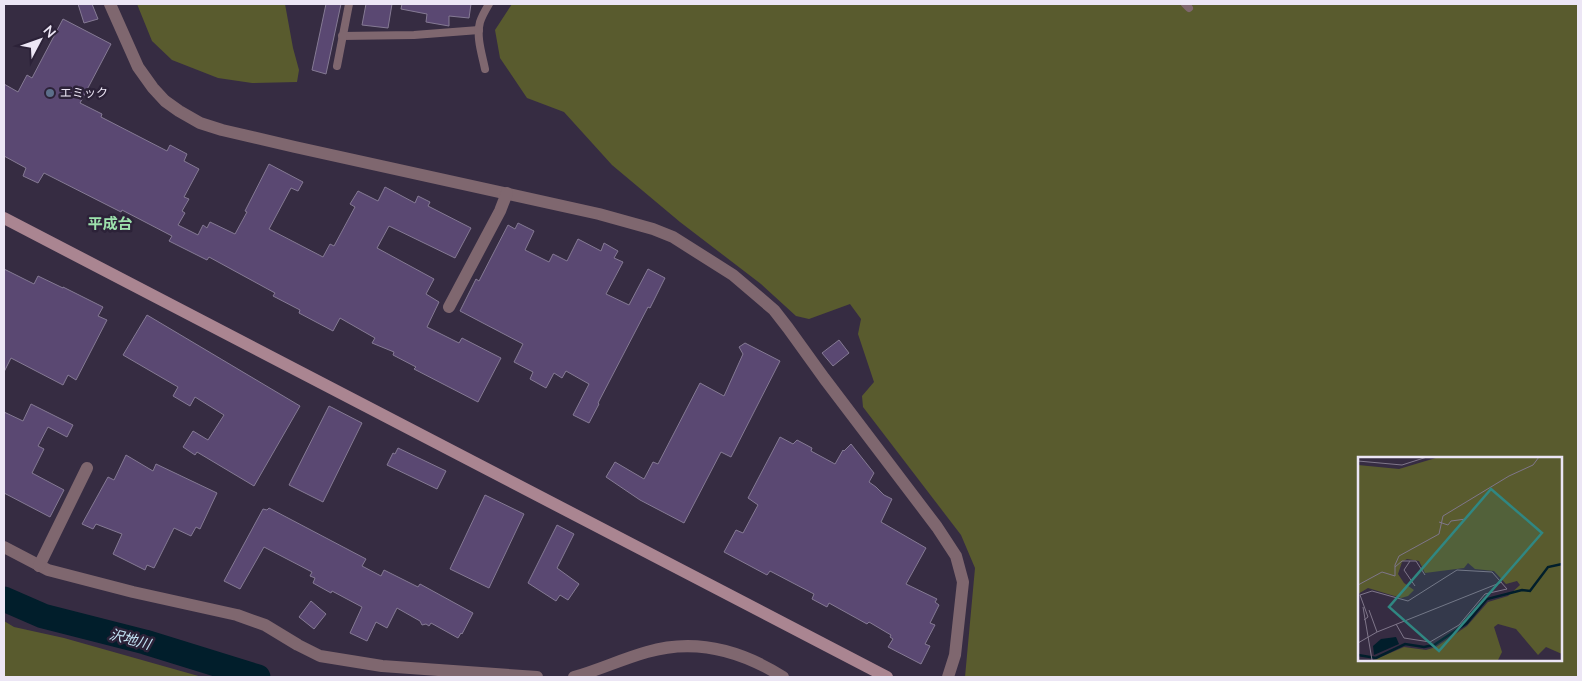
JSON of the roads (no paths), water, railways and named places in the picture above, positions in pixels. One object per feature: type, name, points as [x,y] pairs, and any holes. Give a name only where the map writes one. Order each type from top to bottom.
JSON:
[{"type":"street","points":[[110,4],[138,66],[153,88],[165,101],[200,122],[222,130],[599,214],[652,229],[673,237],[733,275],[774,310],[937,527],[956,556],[963,582],[955,655],[948,677]]},
{"type":"street","points":[[449,307],[500,211],[507,193]]},
{"type":"street","points":[[4,218],[887,677]]},
{"type":"street","points":[[39,566],[87,468]]},
{"type":"street","points":[[4,547],[48,570],[133,592],[237,615],[265,625],[320,656],[382,666],[537,677]]},
{"type":"street","points":[[574,677],[648,652],[681,647],[712,648],[736,653],[763,664],[782,677]]},
{"type":"lane","points":[[337,66],[349,4]]},
{"type":"lane","points":[[485,69],[479,41],[480,22],[489,4]]},
{"type":"lane","points":[[342,36],[414,35],[480,30]]},
{"type":"waterway","name":"沢地川","points":[[4,599],[43,616],[145,642],[258,677]]},
{"type":"place","name":"エミック","points":[[50,93]]},
{"type":"district","name":"平成台","points":[[110,224]]}]
